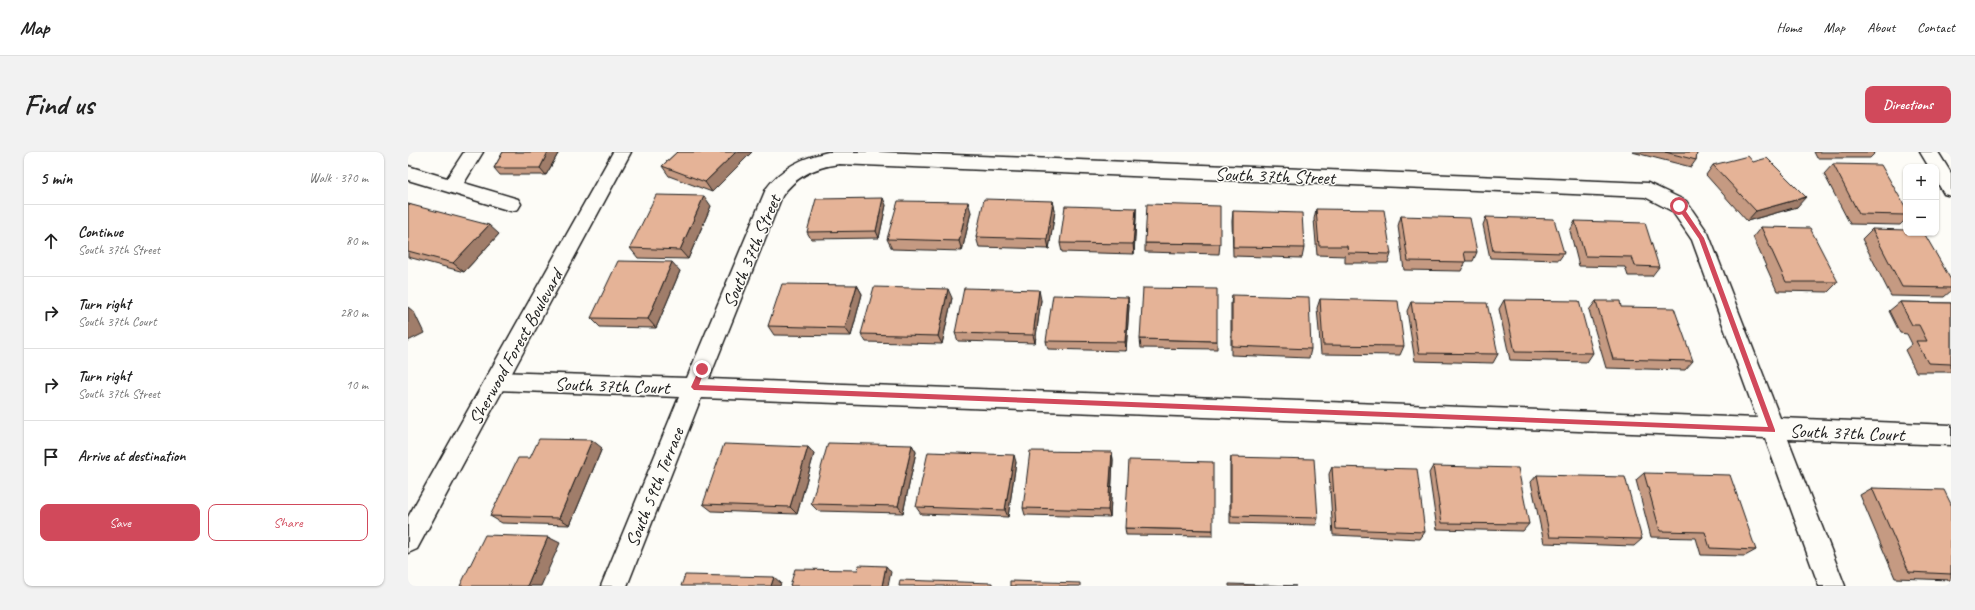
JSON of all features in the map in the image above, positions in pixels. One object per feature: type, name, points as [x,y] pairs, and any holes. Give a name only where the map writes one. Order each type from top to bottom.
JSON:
[{"type":"street","points":[[452,186],[474,152]]},
{"type":"street","name":"Sherwood Forest Boulevard","points":[[408,541],[622,152]]},
{"type":"street","points":[[1929,152],[1951,189]]},
{"type":"street","name":"South 37th Street","points":[[694,387],[773,194],[781,182],[792,172],[802,166],[823,159],[863,158],[1648,190],[1679,206],[1702,238],[1772,430],[1832,586]]},
{"type":"street","points":[[408,173],[511,204]]},
{"type":"street","name":"South 37th Court","points":[[496,381],[694,387],[1772,430],[1951,435]]},
{"type":"street","name":"South 59th Terrace","points":[[614,586],[694,387]]},
{"type":"building","points":[[503,152],[548,152],[540,168],[494,168]]},
{"type":"building","points":[[677,152],[736,152],[705,182],[662,166]]},
{"type":"building","points":[[1665,152],[1697,152],[1696,160]]},
{"type":"building","points":[[1748,156],[1753,162],[1767,158],[1806,197],[1756,211],[1713,165]]},
{"type":"building","points":[[1833,164],[1881,165],[1903,203],[1903,215],[1859,214]]},
{"type":"building","points":[[656,195],[704,196],[680,250],[630,248]]},
{"type":"building","points":[[883,198],[876,231],[807,232],[816,199]]},
{"type":"building","points":[[984,199],[1053,201],[1047,239],[976,237]]},
{"type":"building","points":[[898,201],[968,202],[959,241],[887,239]]},
{"type":"building","points":[[408,204],[489,225],[453,263],[408,251]]},
{"type":"building","points":[[1147,204],[1220,206],[1220,244],[1145,243]]},
{"type":"building","points":[[1065,206],[1136,208],[1133,244],[1060,243]]},
{"type":"building","points":[[1316,209],[1384,210],[1391,254],[1348,253],[1347,246],[1319,246]]},
{"type":"building","points":[[1233,211],[1302,213],[1304,248],[1233,247]]},
{"type":"building","points":[[1401,216],[1470,218],[1477,252],[1464,252],[1466,262],[1408,261]]},
{"type":"building","points":[[1486,217],[1554,219],[1564,253],[1493,251]]},
{"type":"building","points":[[1575,221],[1645,223],[1659,267],[1635,266],[1632,257],[1585,256]]},
{"type":"building","points":[[1761,227],[1810,228],[1838,282],[1786,282]]},
{"type":"building","points":[[1872,229],[1903,230],[1903,236],[1926,236],[1951,280],[1951,288],[1902,287]]},
{"type":"building","points":[[618,261],[672,262],[648,319],[591,318]]},
{"type":"building","points":[[782,284],[857,285],[845,328],[768,326]]},
{"type":"building","points":[[874,287],[948,289],[938,336],[861,334]]},
{"type":"building","points":[[964,288],[1039,290],[1033,335],[955,333]]},
{"type":"building","points":[[1143,288],[1217,289],[1217,341],[1140,339]]},
{"type":"building","points":[[1053,295],[1128,297],[1125,342],[1046,341]]},
{"type":"building","points":[[1232,295],[1309,297],[1311,349],[1232,346]]},
{"type":"building","points":[[1320,299],[1398,301],[1404,346],[1323,345]]},
{"type":"building","points":[[1504,300],[1579,301],[1593,353],[1515,352]]},
{"type":"building","points":[[1596,301],[1620,301],[1621,307],[1674,308],[1693,361],[1613,359]]},
{"type":"building","points":[[1411,302],[1487,303],[1498,354],[1419,353]]},
{"type":"building","points":[[1900,302],[1951,303],[1951,364],[1928,363],[1916,341],[1927,341],[1919,325],[1912,325]]},
{"type":"building","points":[[539,439],[592,440],[559,518],[490,516],[518,458],[530,458]]},
{"type":"building","points":[[828,443],[912,445],[898,506],[811,504]]},
{"type":"building","points":[[724,444],[808,447],[790,507],[703,504]]},
{"type":"building","points":[[1030,451],[1112,452],[1108,510],[1023,508]]},
{"type":"building","points":[[928,452],[1014,455],[1005,510],[916,507]]},
{"type":"building","points":[[1231,457],[1314,459],[1318,518],[1231,516]]},
{"type":"building","points":[[1129,460],[1213,462],[1213,530],[1125,528]]},
{"type":"building","points":[[1433,466],[1518,468],[1529,524],[1442,523]]},
{"type":"building","points":[[1332,467],[1417,469],[1425,532],[1336,529]]},
{"type":"building","points":[[1644,473],[1730,475],[1756,550],[1710,548],[1705,532],[1660,531]]},
{"type":"building","points":[[1537,475],[1625,477],[1642,539],[1550,537]]},
{"type":"building","points":[[1872,488],[1944,490],[1951,504],[1951,574],[1909,572]]},
{"type":"building","points":[[485,535],[548,537],[527,586],[460,586]]},
{"type":"building","points":[[859,565],[886,566],[882,586],[790,586],[795,569],[858,570]]},
{"type":"building","points":[[685,575],[774,577],[771,586],[681,586]]},
{"type":"building","points":[[900,580],[992,583],[992,586],[899,586]]},
{"type":"building","points":[[1010,581],[1080,583],[1080,586],[1010,586]]},
{"type":"building","points":[[1229,584],[1296,586],[1229,586]]},
{"type":"route","points":[[702,369],[694,387],[1772,430],[1702,238],[1679,206]]}]
